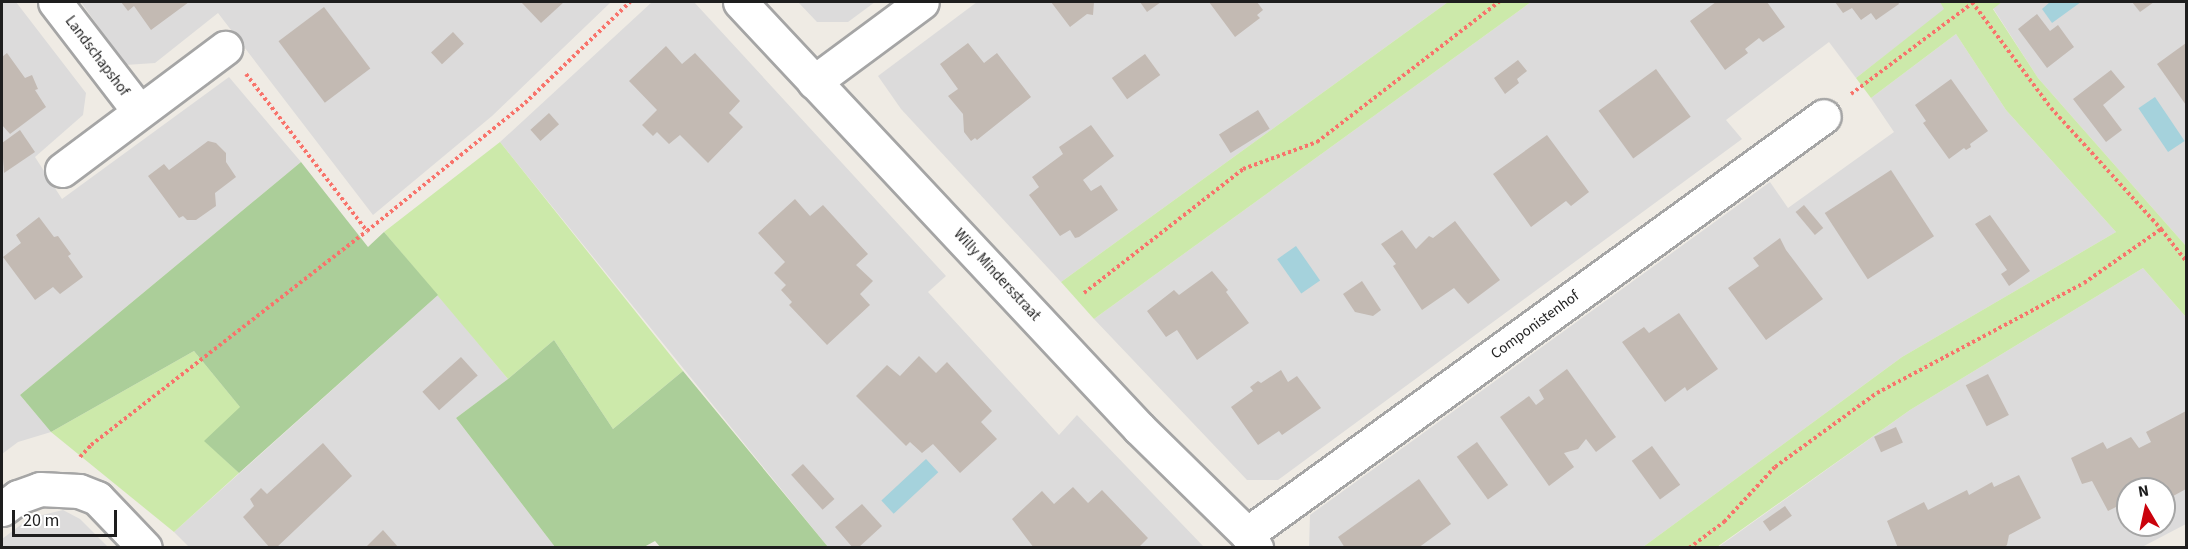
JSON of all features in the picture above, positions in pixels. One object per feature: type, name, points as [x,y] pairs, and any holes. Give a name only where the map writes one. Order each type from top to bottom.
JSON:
[{"type":"street","name":"Landschapshof","points":[[55,2],[139,111]]},
{"type":"street","name":"Willy Mindersstraat","points":[[740,2],[1139,428],[1252,541]]},
{"type":"street","points":[[814,82],[922,2]]},
{"type":"street","name":"Landschapshof","points":[[62,170],[139,111],[232,57]]},
{"type":"street","name":"Componistenhof","points":[[1252,541],[1824,116]]},
{"type":"street","points":[[2,509],[18,497],[40,489],[79,491],[97,498],[145,548]]},
{"type":"path","points":[[77,460],[91,445],[368,231],[525,103],[630,2]]},
{"type":"path","points":[[1084,293],[1243,169],[1317,142],[1498,2]]},
{"type":"path","points":[[1851,94],[1973,2],[2051,108],[2161,229],[2187,261]]},
{"type":"path","points":[[232,57],[368,231]]},
{"type":"path","points":[[1689,548],[1724,522],[1775,467],[1877,393],[2084,283],[2161,229]]},
{"type":"shaded area","points":[[2,2],[16,2],[86,93],[83,115],[35,157],[62,199],[229,77],[301,162],[20,395],[51,432],[18,442],[2,454]]},
{"type":"shaded area","points":[[81,2],[611,2],[492,116],[373,215],[218,13],[155,63],[125,65]]},
{"type":"shaded area","points":[[652,2],[694,2],[946,276],[928,292],[1059,435],[1077,415],[1204,547],[828,547],[500,142]]},
{"type":"shaded area","points":[[798,2],[875,2],[848,22],[817,22]]},
{"type":"shaded area","points":[[977,2],[1448,2],[1061,282],[901,109],[878,76]]},
{"type":"shaded area","points":[[1531,2],[1940,2],[1945,9],[1856,78],[1829,42],[1726,120],[1742,139],[1278,480],[1247,480],[1094,319]]},
{"type":"shaded area","points":[[2002,2],[2186,2],[2186,246],[2038,78],[1993,8]]},
{"type":"shaded area","points":[[1956,34],[2006,110],[2116,232],[1902,357],[1643,547],[1309,548],[1310,515],[1770,182],[1788,208],[1894,132],[1871,98]]},
{"type":"shaded area","points":[[2143,268],[2186,317],[2186,524],[2176,529],[2176,477],[2116,477],[2116,537],[2161,537],[2142,547],[1717,548],[1910,410]]},
{"type":"shaded area","points":[[438,295],[508,379],[456,418],[555,547],[190,548],[174,532]]},
{"type":"shaded area","points":[[63,510],[80,519],[108,547],[2,547],[2,539],[30,518]]},
{"type":"green space","points":[[1448,2],[1531,2],[1094,319],[1061,282]]},
{"type":"green space","points":[[1940,2],[2002,2],[1993,9],[2038,78],[2186,246],[2186,317],[2143,268],[1910,410],[1717,547],[1643,547],[1902,357],[2116,232],[2006,110],[1956,34],[1871,98],[1856,78],[1944,9]]},
{"type":"green space","points":[[500,142],[683,371],[613,429],[554,340],[508,379],[384,232]]},
{"type":"green space","points":[[301,162],[368,247],[384,232],[438,295],[239,473],[204,441],[240,407],[194,351],[51,432],[20,395]]},
{"type":"green space","points":[[554,340],[613,429],[683,371],[828,547],[661,548],[655,541],[644,547],[555,547],[456,418],[508,379]]},
{"type":"green space","points":[[194,351],[241,408],[205,441],[239,473],[174,532],[51,432]]},
{"type":"water","points":[[2050,2],[2081,2],[2052,23],[2042,9]]},
{"type":"water","points":[[2155,97],[2185,141],[2168,152],[2138,108]]},
{"type":"water","points":[[1296,246],[1320,280],[1301,294],[1277,259]]},
{"type":"water","points":[[926,459],[938,472],[894,514],[881,501]]},
{"type":"building","points":[[121,2],[189,2],[151,30],[134,6],[128,11]]},
{"type":"building","points":[[521,2],[564,2],[541,23]]},
{"type":"building","points":[[1051,2],[1094,2],[1093,15],[1087,14],[1070,27]]},
{"type":"building","points":[[1140,2],[1161,2],[1147,12]]},
{"type":"building","points":[[1209,2],[1257,2],[1263,10],[1257,15],[1260,18],[1235,37]]},
{"type":"building","points":[[1716,2],[1767,2],[1785,27],[1763,42],[1759,38],[1745,49],[1748,53],[1725,70],[1690,21]]},
{"type":"building","points":[[1835,2],[1898,2],[1899,4],[1876,20],[1871,13],[1861,20],[1852,8],[1843,13]]},
{"type":"building","points":[[2132,2],[2154,2],[2140,12]]},
{"type":"building","points":[[324,7],[370,68],[325,103],[278,41]]},
{"type":"building","points":[[2037,14],[2050,31],[2058,25],[2074,47],[2047,68],[2018,29]]},
{"type":"building","points":[[453,32],[464,44],[442,64],[431,52]]},
{"type":"building","points":[[968,43],[984,63],[997,53],[1031,97],[977,140],[975,138],[971,141],[964,132],[963,114],[948,96],[958,89],[940,64]]},
{"type":"building","points":[[2186,43],[2186,105],[2157,64]]},
{"type":"building","points":[[666,46],[682,64],[695,53],[740,101],[729,113],[743,127],[708,163],[680,135],[669,144],[657,132],[653,136],[642,125],[657,110],[629,81]]},
{"type":"building","points":[[7,53],[25,78],[32,75],[38,89],[35,90],[46,107],[10,134],[2,125],[2,57]]},
{"type":"building","points":[[1145,54],[1160,75],[1127,99],[1112,78]]},
{"type":"building","points":[[1518,60],[1527,71],[1517,79],[1519,83],[1505,94],[1494,78]]},
{"type":"building","points":[[1656,69],[1691,117],[1633,158],[1599,111]]},
{"type":"building","points":[[2111,70],[2125,87],[2103,105],[2122,130],[2106,142],[2073,99]]},
{"type":"building","points":[[1951,79],[1988,131],[1970,144],[1971,147],[1966,150],[1964,148],[1949,159],[1923,123],[1926,121],[1915,105]]},
{"type":"building","points":[[1258,110],[1270,129],[1231,153],[1219,134]]},
{"type":"building","points":[[549,113],[559,124],[540,141],[530,130]]},
{"type":"building","points":[[1091,125],[1114,156],[1083,180],[1091,191],[1101,185],[1118,210],[1079,237],[1075,238],[1070,230],[1060,236],[1029,195],[1039,187],[1032,177],[1063,154],[1059,147]]},
{"type":"building","points":[[20,130],[35,152],[4,173],[2,143]]},
{"type":"building","points":[[1547,135],[1589,192],[1571,206],[1566,201],[1531,227],[1493,174]]},
{"type":"building","points":[[208,141],[216,143],[226,153],[226,162],[236,177],[215,193],[216,206],[196,220],[187,220],[183,216],[179,218],[148,176],[164,164],[169,170]]},
{"type":"building","points":[[1891,170],[1934,236],[1868,279],[1825,213]]},
{"type":"building","points":[[795,199],[810,216],[823,205],[868,254],[856,265],[873,281],[860,294],[870,305],[827,345],[789,305],[792,302],[781,290],[786,285],[774,273],[785,262],[758,233]]},
{"type":"building","points":[[1804,205],[1823,228],[1815,235],[1796,212]]},
{"type":"building","points":[[1990,215],[2030,271],[2009,286],[2001,274],[2007,270],[1975,224]]},
{"type":"building","points":[[39,217],[54,237],[58,236],[71,254],[68,256],[83,277],[60,294],[53,287],[35,300],[3,257],[21,243],[16,235]]},
{"type":"building","points":[[1455,221],[1500,280],[1468,304],[1454,288],[1422,310],[1393,266],[1396,264],[1381,244],[1402,230],[1416,249],[1429,236],[1433,238]]},
{"type":"building","points":[[1780,238],[1786,250],[1823,299],[1766,340],[1728,288],[1759,266],[1753,258]]},
{"type":"building","points":[[1212,271],[1228,290],[1226,292],[1249,323],[1197,360],[1177,330],[1166,337],[1147,311],[1174,290],[1179,295]]},
{"type":"building","points":[[1362,281],[1381,310],[1373,316],[1355,312],[1343,294]]},
{"type":"building","points":[[1679,313],[1718,369],[1687,391],[1685,387],[1665,402],[1622,342],[1644,327],[1649,333]]},
{"type":"building","points":[[919,356],[936,373],[947,362],[992,411],[981,422],[997,439],[960,473],[933,444],[922,453],[910,442],[906,446],[856,396],[887,365],[900,376]]},
{"type":"building","points":[[461,357],[478,376],[439,410],[422,392]]},
{"type":"building","points":[[1567,369],[1616,437],[1596,452],[1586,439],[1578,449],[1564,453],[1574,467],[1549,486],[1500,417],[1529,396],[1536,405],[1544,399],[1539,390]]},
{"type":"building","points":[[1281,370],[1288,382],[1297,376],[1321,408],[1282,435],[1279,431],[1258,445],[1231,407],[1253,391],[1250,387],[1258,381],[1261,383]]},
{"type":"building","points":[[1988,374],[2009,415],[1987,426],[1966,385]]},
{"type":"building","points":[[2186,411],[2186,489],[2176,494],[2176,477],[2116,477],[2116,507],[2108,511],[2092,481],[2082,484],[2071,458],[2103,442],[2107,449],[2131,437],[2139,448],[2151,442],[2146,432]]},
{"type":"building","points":[[1896,427],[1903,443],[1881,452],[1874,437]]},
{"type":"building","points":[[1477,442],[1508,485],[1488,500],[1457,457]]},
{"type":"building","points":[[323,443],[352,476],[276,548],[270,548],[243,517],[254,506],[250,499],[261,488],[267,494]]},
{"type":"building","points":[[1652,446],[1680,485],[1660,500],[1632,461]]},
{"type":"building","points":[[803,464],[834,499],[823,510],[791,475]]},
{"type":"building","points":[[2019,475],[2041,518],[2009,535],[2007,545],[2003,548],[1898,548],[1887,521],[1924,502],[1928,510],[1967,490],[1969,495],[1992,482],[1994,487]]},
{"type":"building","points":[[1419,479],[1451,524],[1418,548],[1345,548],[1338,537]]},
{"type":"building","points":[[1073,487],[1088,503],[1102,490],[1148,538],[1138,548],[1034,548],[1012,519],[1042,491],[1054,504]]},
{"type":"building","points":[[862,504],[882,526],[858,548],[853,548],[835,527]]},
{"type":"building","points":[[1785,506],[1792,516],[1770,531],[1763,521]]},
{"type":"building","points":[[383,530],[399,548],[365,548]]}]
